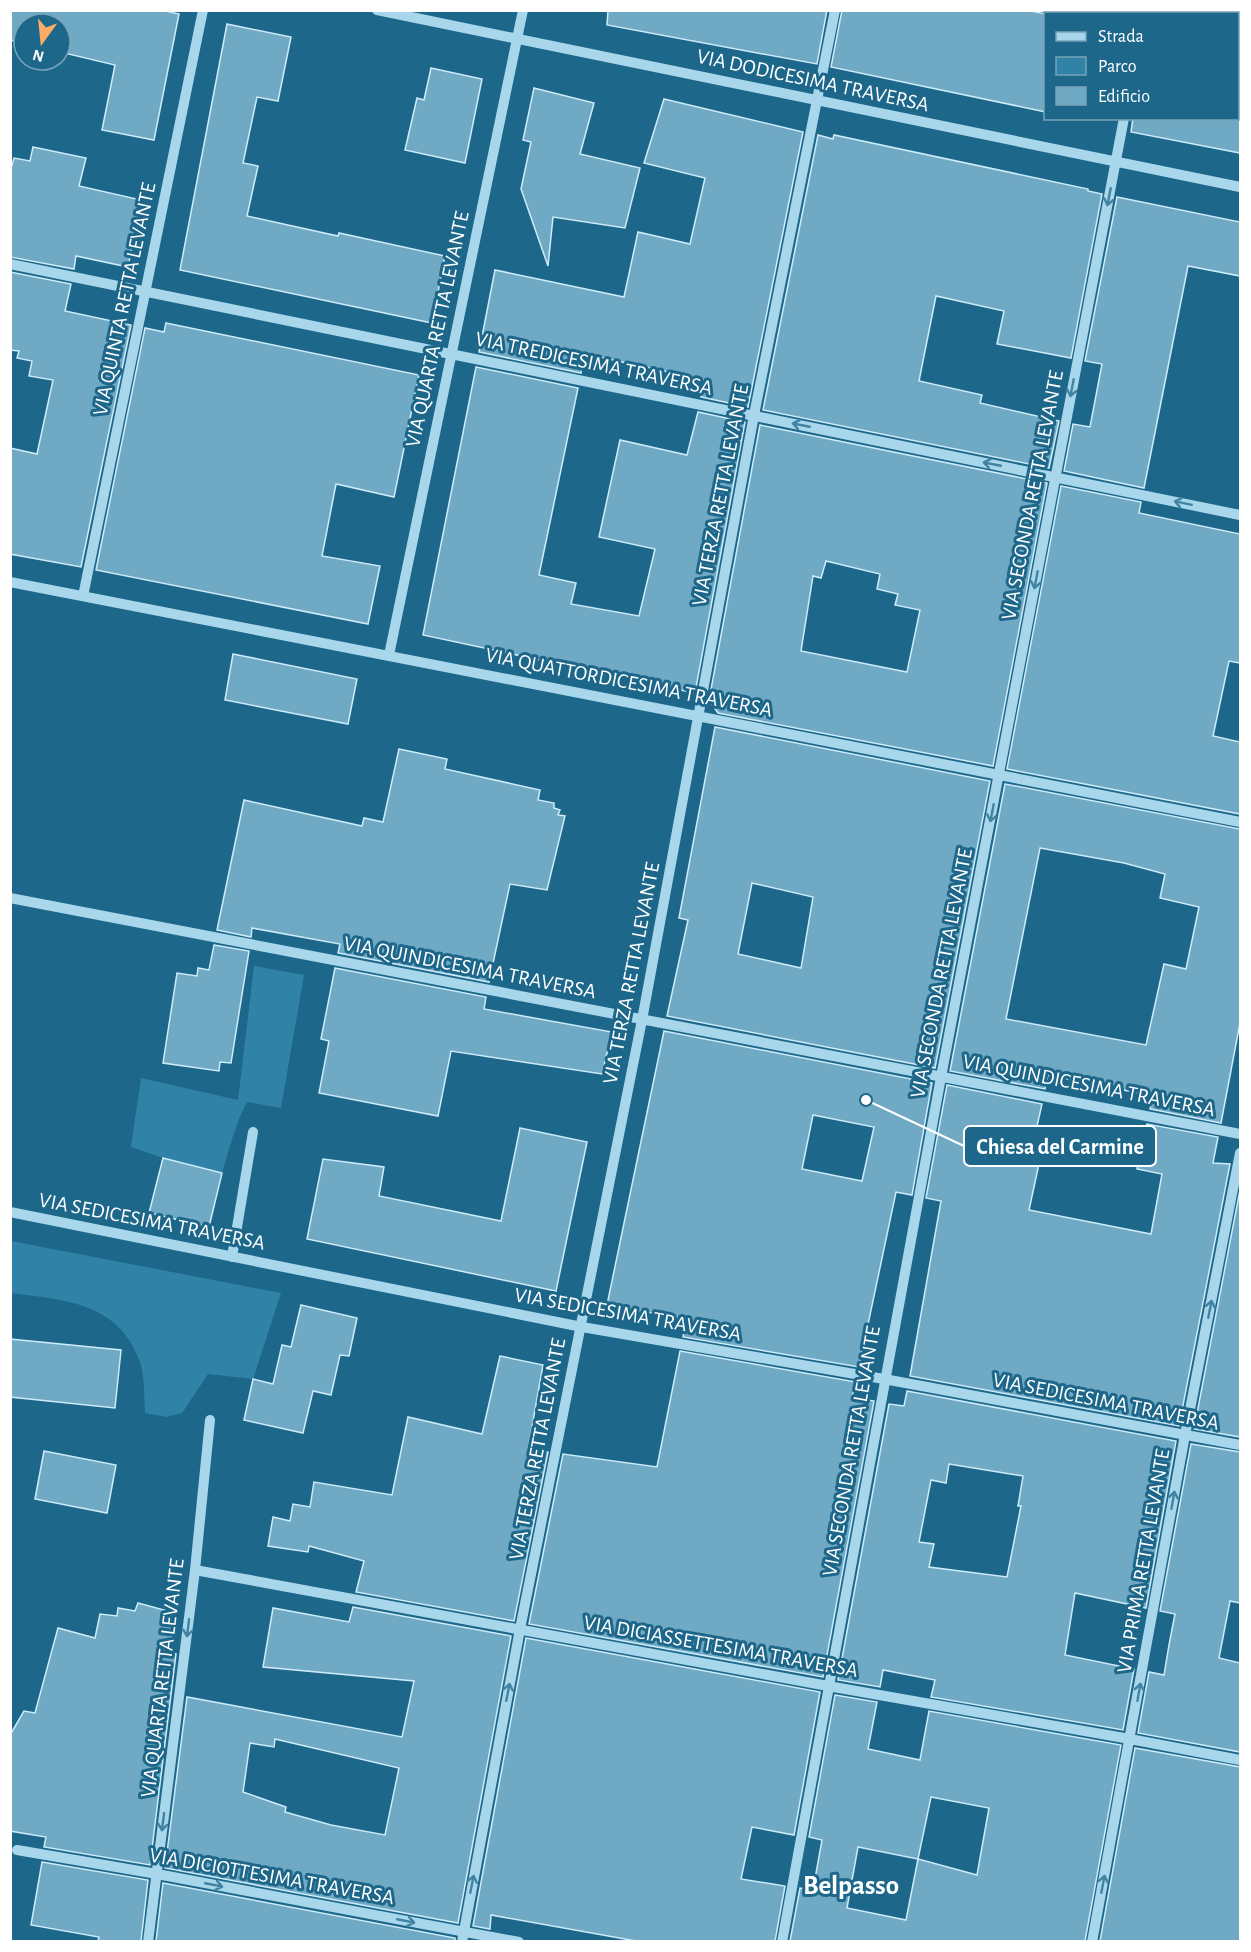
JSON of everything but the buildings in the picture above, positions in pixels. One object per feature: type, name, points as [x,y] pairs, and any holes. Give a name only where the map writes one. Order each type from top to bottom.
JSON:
[{"type":"street","name":"VIA QUINTA RETTA LEVANTE","points":[[83,596],[203,10]]},
{"type":"street","name":"VIA DODICESIMA TRAVERSA","points":[[377,10],[1240,187]]},
{"type":"street","name":"VIA QUARTA RETTA LEVANTE","points":[[389,655],[523,10]]},
{"type":"street","name":"VIA TERZA RETTA LEVANTE","points":[[463,1936],[520,1629],[642,1020],[754,416],[835,10]]},
{"type":"street","name":"VIA SECONDA RETTA LEVANTE","points":[[782,1941],[884,1379],[1124,120]]},
{"type":"street","name":"VIA TREDICESIMA TRAVERSA","points":[[10,264],[1240,515]]},
{"type":"street","name":"VIA QUATTORDICESIMA TRAVERSA","points":[[10,582],[1240,822]]},
{"type":"street","name":"VIA QUINDICESIMA TRAVERSA","points":[[10,898],[1240,1134]]},
{"type":"street","points":[[232,1257],[253,1132]]},
{"type":"street","name":"VIA PRIMA RETTA LEVANTE","points":[[1092,1941],[1185,1435],[1240,1153]]},
{"type":"street","name":"VIA SEDICESIMA TRAVERSA","points":[[10,1212],[582,1327],[884,1379],[1240,1445]]},
{"type":"street","name":"VIA QUARTA RETTA LEVANTE","points":[[148,1941],[195,1570],[210,1420]]},
{"type":"street","name":"VIA DICIASSETTESIMA TRAVERSA","points":[[195,1570],[1240,1760]]},
{"type":"street","name":"VIA DICIOTTESIMA TRAVERSA","points":[[17,1850],[157,1874],[463,1936],[519,1941]]},
{"type":"green space","points":[[254,966],[304,975],[281,1108],[247,1102],[222,1173],[131,1147],[141,1078],[238,1100]]},
{"type":"green space","points":[[11,1241],[281,1293],[253,1379],[208,1374],[182,1413],[166,1417],[145,1413],[142,1368],[131,1342],[118,1327],[104,1316],[88,1308],[51,1298],[11,1293]]},
{"type":"place","name":"Chiesa del Carmine","points":[[866,1100]]},
{"type":"district","name":"Belpasso","points":[[851,1885]]}]
